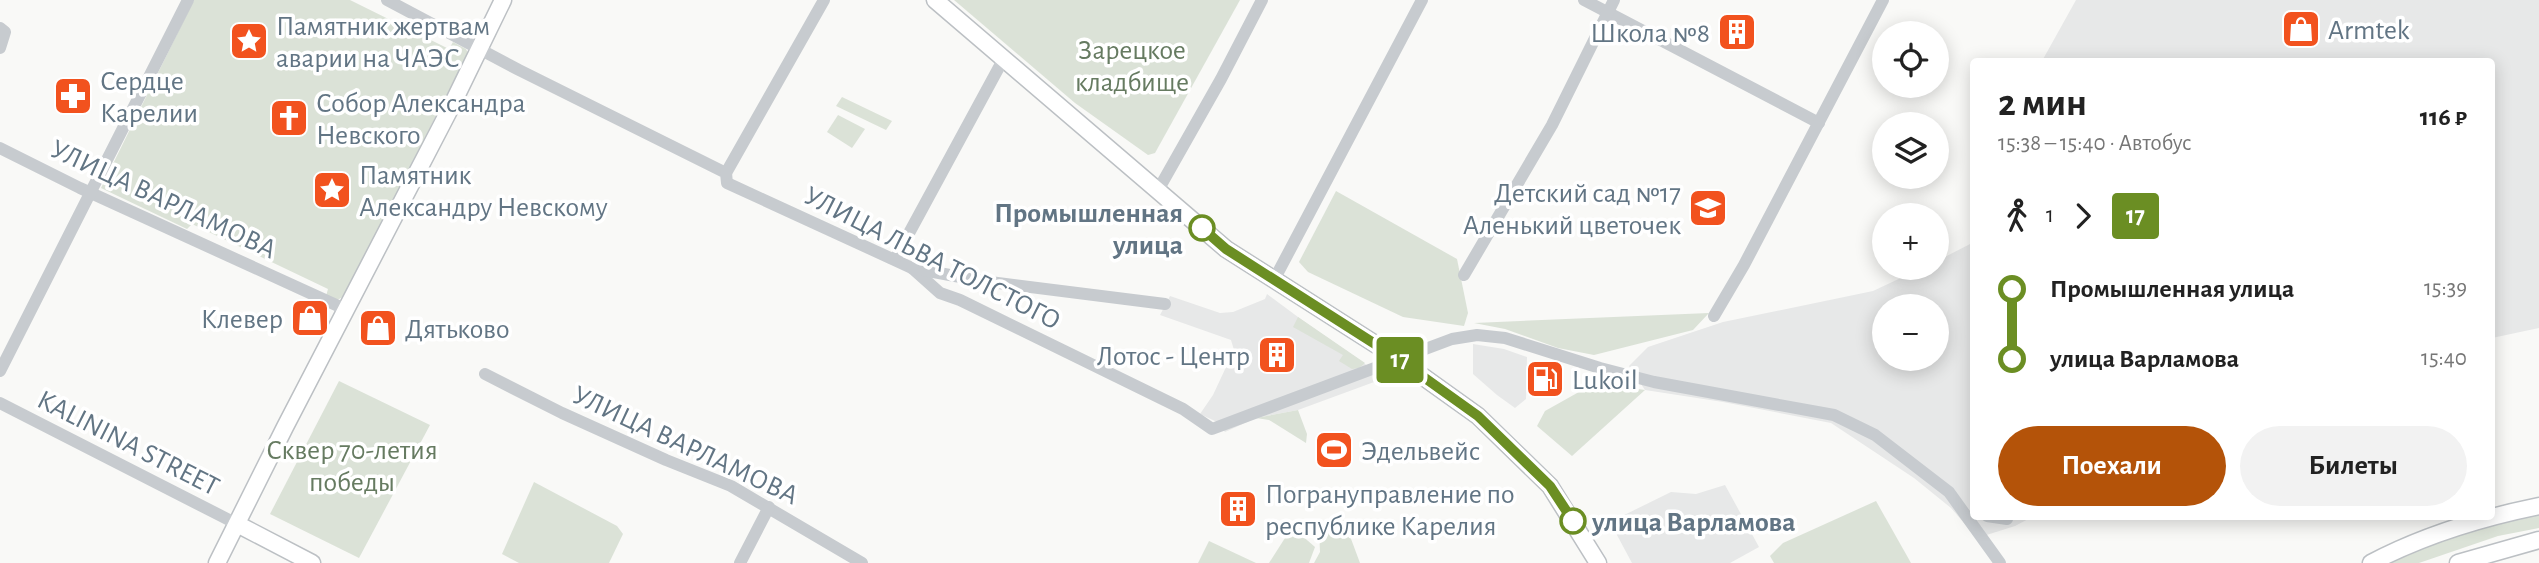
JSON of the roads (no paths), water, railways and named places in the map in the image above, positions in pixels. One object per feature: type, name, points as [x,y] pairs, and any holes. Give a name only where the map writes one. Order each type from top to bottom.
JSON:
[{"type":"main road","points":[[217,563],[503,0]]},
{"type":"main road","points":[[935,0],[1226,249],[1397,358],[1478,416],[1550,486],[1598,563]]},
{"type":"main road","points":[[2495,518],[2539,506]]},
{"type":"main road","points":[[2371,563],[2428,536],[2487,520]]},
{"type":"main road","points":[[237,524],[312,563]]},
{"type":"main road","points":[[2458,563],[2539,540]]},
{"type":"street","points":[[0,370],[188,0]]},
{"type":"street","name":"УЛИЦА ЛЬВА ТОЛСТОГО","points":[[387,0],[726,173],[727,183],[895,259],[912,268],[940,293],[960,300],[1183,410],[1212,429],[1452,338],[1477,335],[1505,338],[1654,382],[1834,415],[1875,435],[1949,492]]},
{"type":"street","points":[[726,173],[824,0]]},
{"type":"street","points":[[1157,192],[1262,0]]},
{"type":"street","points":[[1274,280],[1422,0]]},
{"type":"street","points":[[1584,0],[1819,123]]},
{"type":"street","points":[[1464,275],[1552,125],[1614,0]]},
{"type":"street","points":[[1714,316],[1744,265],[1883,0]]},
{"type":"street","points":[[0,28],[5,32],[0,48]]},
{"type":"street","points":[[895,259],[1004,58]]},
{"type":"street","name":"УЛИЦА ВАРЛАМОВА","points":[[0,148],[347,310]]},
{"type":"street","points":[[912,268],[982,281],[1165,304]]},
{"type":"street","name":"УЛИЦА ВАРЛАМОВА","points":[[485,374],[562,413],[731,486],[862,563]]},
{"type":"street","name":"KALININA STREET","points":[[0,403],[237,524]]},
{"type":"street","points":[[1949,492],[1970,507]]},
{"type":"street","points":[[1949,492],[2000,563]]},
{"type":"street","points":[[740,563],[769,507]]},
{"type":"place","name":"Armtek","points":[[2301,29]]},
{"type":"place","name":"Школа №8","points":[[1737,32]]},
{"type":"place","name":"Памятник жертвам аварии на ЧАЭС","points":[[249,41]]},
{"type":"place","name":"Сердце Карелии","points":[[73,96]]},
{"type":"place","name":"Собор Александра Невского","points":[[289,118]]},
{"type":"place","name":"Памятник Александру Невскому","points":[[332,190]]},
{"type":"place","name":"Детский сад №17 Аленький цветочек","points":[[1708,208]]},
{"type":"place","name":"Промышленная улица","points":[[1202,228]]},
{"type":"place","name":"Клевер","points":[[310,318]]},
{"type":"place","name":"Дятьково","points":[[378,328]]},
{"type":"place","name":"Лотос - Центр","points":[[1277,355]]},
{"type":"place","name":"Lukoil","points":[[1545,379]]},
{"type":"place","name":"Эдельвейс","points":[[1334,450]]},
{"type":"place","name":"Погрануправление по республике Карелия","points":[[1238,509]]},
{"type":"place","name":"улица Варламова","points":[[1573,521]]},
{"type":"park label","name":"Зарецкое кладбище","points":[[1132,65]]},
{"type":"park label","name":"Сквер 70-летия победы","points":[[352,465]]}]
